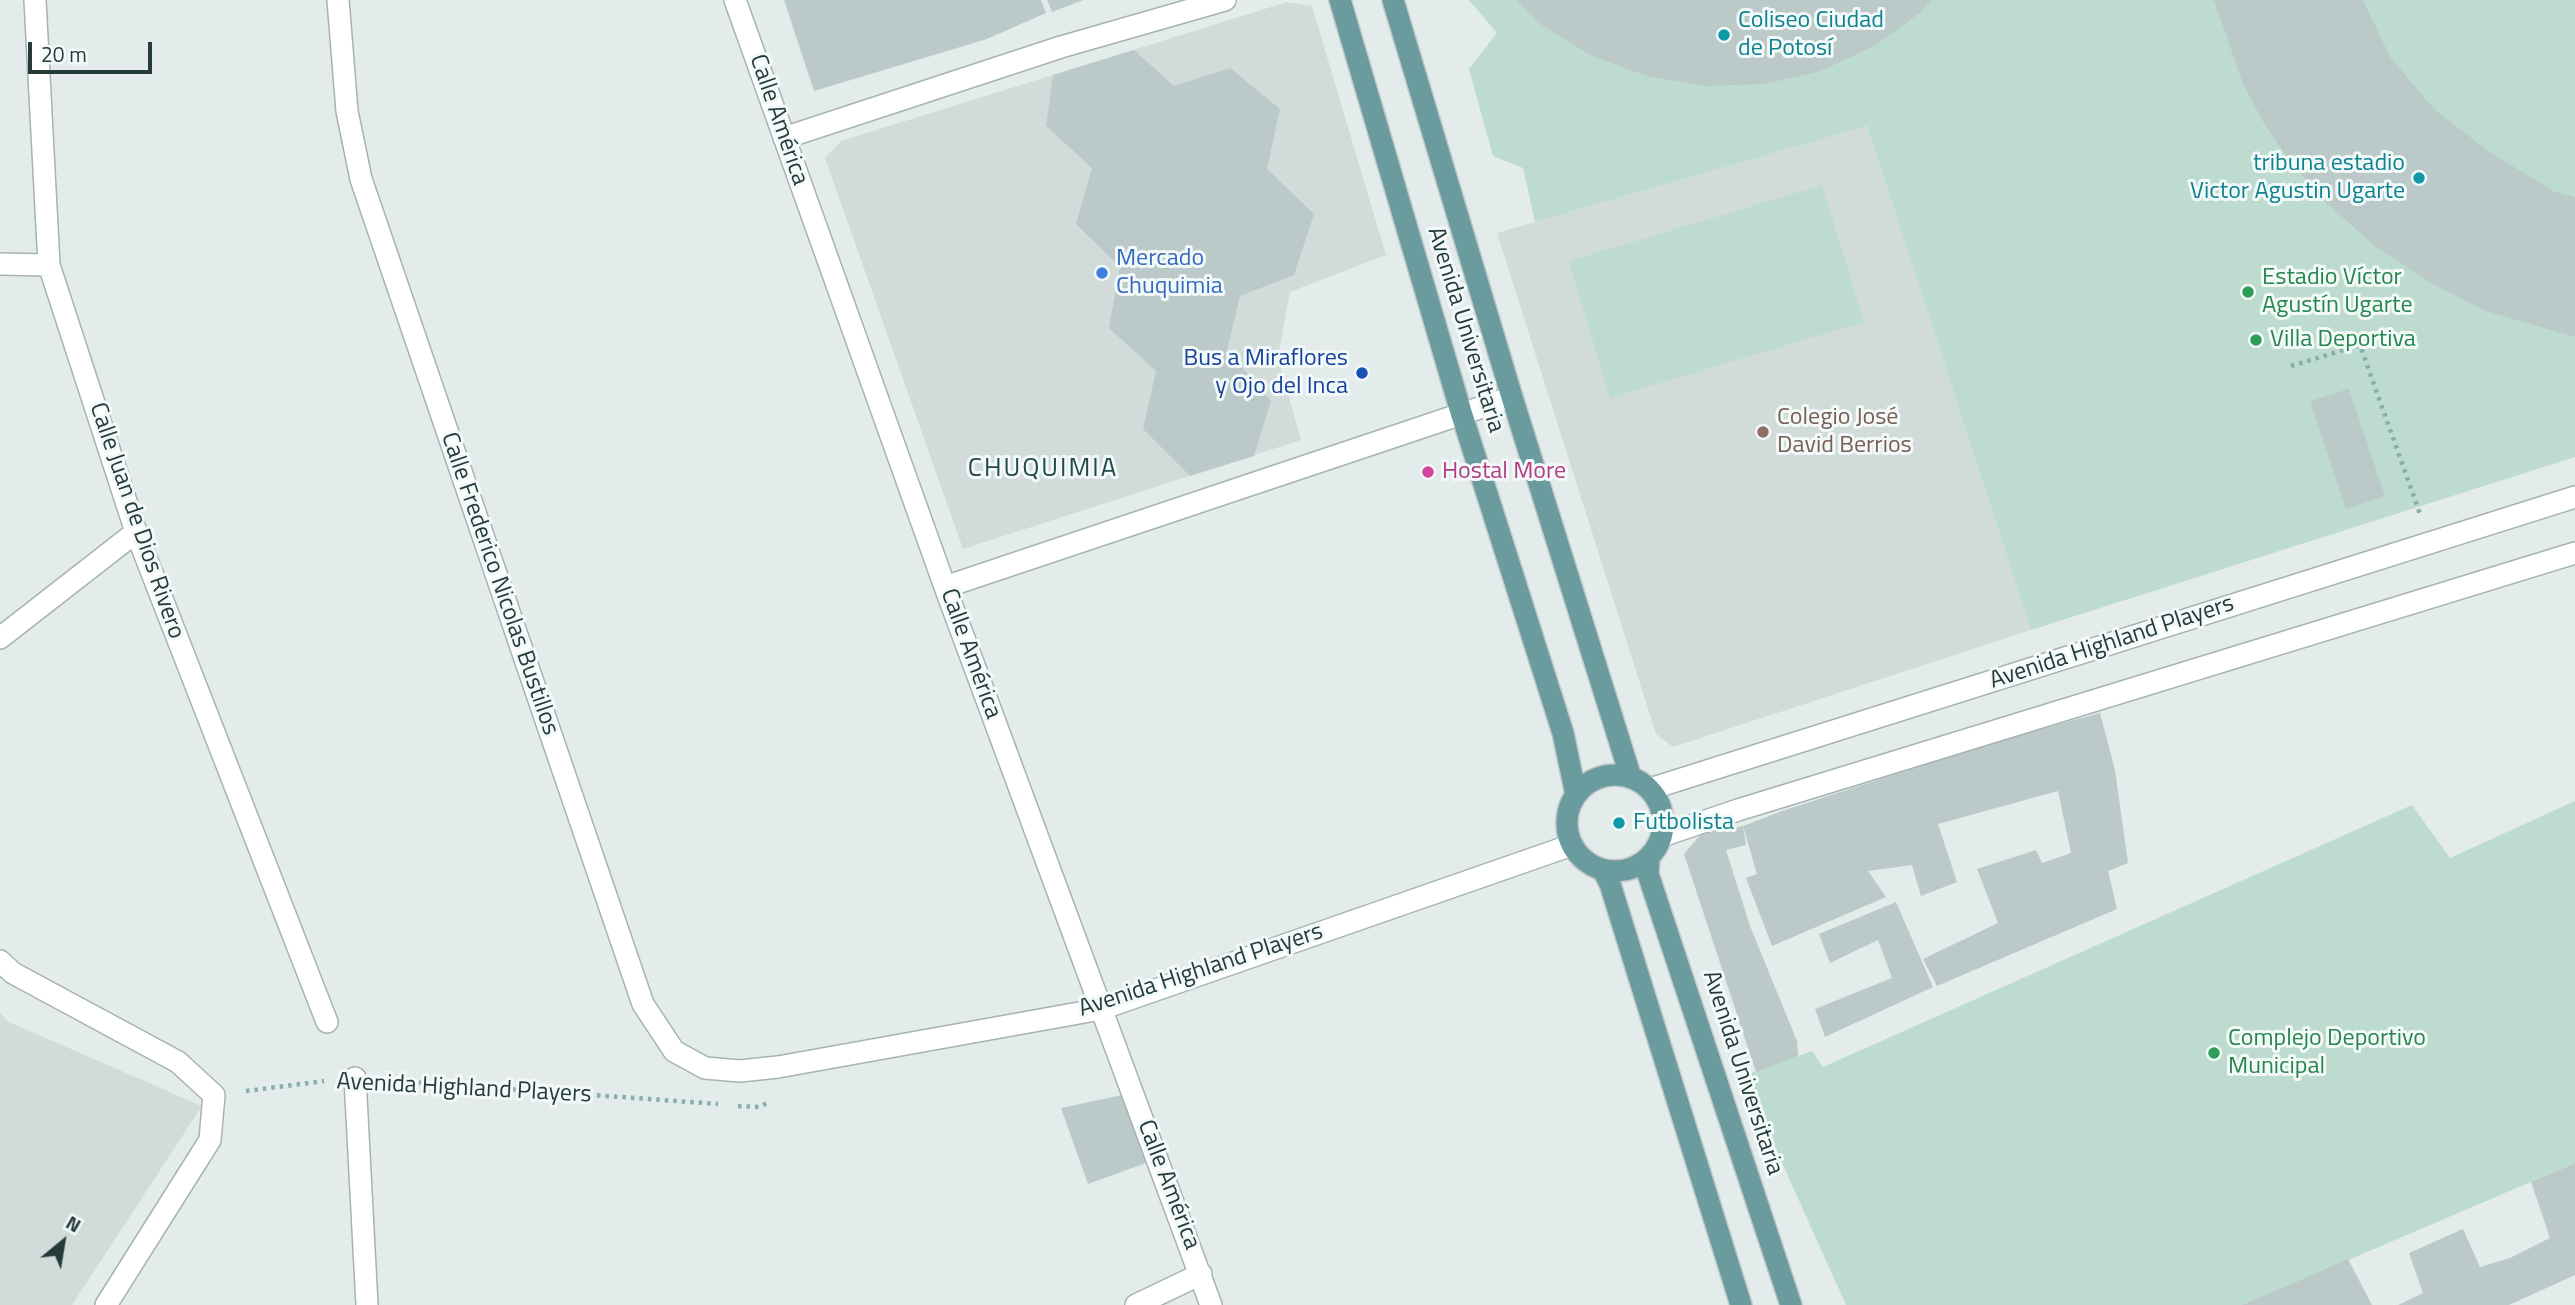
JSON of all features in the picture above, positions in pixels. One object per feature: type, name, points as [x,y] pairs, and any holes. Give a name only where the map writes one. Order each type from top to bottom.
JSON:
[{"type":"main road","name":"Avenida Universitaria","points":[[1340,0],[1461,412],[1563,733],[1576,795]]},
{"type":"main road","name":"Avenida Universitaria","points":[[1393,0],[1511,397],[1631,778]]},
{"type":"main road","points":[[1606,775],[1631,778],[1650,789],[1659,803],[1664,819],[1662,836],[1649,858],[1628,869],[1615,872],[1603,870],[1580,856],[1572,845],[1567,820],[1576,795],[1595,779],[1606,775]]},
{"type":"main road","name":"Avenida Universitaria","points":[[1649,858],[1648,874],[1791,1305]]},
{"type":"main road","points":[[1603,870],[1610,884],[1741,1305]]},
{"type":"street","name":"Calle Juan de Dios Rivero","points":[[35,0],[49,265],[136,532],[327,1022]]},
{"type":"street","name":"Calle Frederico Nicolas Bustillos","points":[[338,0],[347,111],[361,179],[643,1004],[674,1051],[705,1068],[740,1071],[778,1067]]},
{"type":"street","name":"Calle América","points":[[735,0],[945,587],[1211,1305]]},
{"type":"street","points":[[784,138],[1061,47],[1225,0]]},
{"type":"street","points":[[0,264],[49,265]]},
{"type":"street","points":[[945,587],[1511,397]]},
{"type":"street","name":"Avenida Highland Players","points":[[1650,789],[2575,497]]},
{"type":"street","points":[[0,638],[136,532]]},
{"type":"street","name":"Avenida Highland Players","points":[[1662,836],[2575,554]]},
{"type":"street","name":"Avenida Highland Players","points":[[778,1067],[1101,1009],[1572,845]]},
{"type":"street","points":[[0,961],[13,973],[178,1062],[214,1095],[210,1140],[106,1305]]},
{"type":"street","points":[[355,1078],[368,1305]]},
{"type":"street","points":[[1136,1305],[1201,1274]]},
{"type":"path","points":[[2291,366],[2360,345],[2430,543]]},
{"type":"path","name":"Avenida Highland Players","points":[[214,1095],[355,1078],[759,1107]]},
{"type":"shaded area","name":"Mercado Chuquimia","points":[[1287,2],[1312,6],[1386,255],[1290,292],[1278,357],[1301,440],[963,549],[825,158],[841,141]]},
{"type":"shaded area","name":"Colegio José David Berrios","points":[[1867,126],[2031,630],[1673,747],[1656,734],[1497,233]]},
{"type":"shaded area","points":[[0,1013],[9,1022],[202,1106],[72,1305],[0,1305]]},
{"type":"green space","name":"Estadio Víctor Agustín Ugarte","points":[[1469,0],[2575,0],[2575,457],[2031,630],[1867,126],[1535,222],[1523,168],[1493,156],[1469,69],[1497,33]]},
{"type":"green space","points":[[1822,185],[1864,322],[1610,398],[1569,261]]},
{"type":"green space","name":"Complejo Deportivo Municipal","points":[[2575,801],[2575,1163],[2243,1305],[1846,1305],[1743,1076],[1812,1051],[1823,1067],[2412,805],[2450,858]]},
{"type":"building","points":[[784,0],[1041,0],[1046,13],[987,39],[814,91]]},
{"type":"building","points":[[1047,0],[1083,0],[1052,12]]},
{"type":"building","name":"Coliseo Ciudad de Potosí","points":[[1516,0],[1932,0],[1921,12],[1874,46],[1821,71],[1764,84],[1705,86],[1647,76],[1592,56],[1542,25]]},
{"type":"building","name":"tribuna estadio Victor Agustin Ugarte","points":[[2214,0],[2363,0],[2390,57],[2435,110],[2491,153],[2555,192],[2575,197],[2575,337],[2486,311],[2431,283],[2375,246],[2323,200],[2293,165],[2266,127],[2243,84]]},
{"type":"building","points":[[1134,50],[1174,86],[1230,68],[1280,109],[1267,169],[1314,214],[1294,275],[1240,296],[1227,350],[1271,401],[1254,456],[1190,476],[1143,429],[1156,371],[1109,328],[1120,267],[1076,224],[1092,168],[1046,126],[1053,75]]},
{"type":"building","points":[[2349,389],[2385,496],[2346,509],[2310,401]]},
{"type":"building","points":[[2100,713],[2115,770],[2128,863],[2108,871],[2117,909],[1937,986],[1923,959],[1998,923],[1977,869],[2036,850],[2042,863],[2071,853],[2058,791],[1938,824],[1957,882],[1921,896],[1912,865],[1868,871],[1886,897],[1772,946],[1746,878],[1757,874],[1743,826],[1998,741]]},
{"type":"building","points":[[1743,826],[1746,845],[1726,850],[1750,926],[1797,1041],[1798,1056],[1756,1072],[1684,854],[1702,833]]},
{"type":"building","points":[[1896,902],[1933,987],[1825,1037],[1815,1009],[1892,978],[1878,940],[1830,963],[1819,934]]},
{"type":"building","points":[[1122,1095],[1146,1163],[1088,1184],[1061,1108]]},
{"type":"building","points":[[2575,1163],[2575,1275],[2509,1305],[2398,1305],[2423,1293],[2409,1253],[2463,1229],[2480,1267],[2510,1258],[2550,1238],[2531,1182]]},
{"type":"building","points":[[2348,1259],[2372,1305],[2242,1305],[2289,1285]]},
{"type":"place","name":"Coliseo Ciudad de Potosí","points":[[1724,35]]},
{"type":"place","name":"tribuna estadio Victor Agustin Ugarte","points":[[2419,178]]},
{"type":"place","name":"Mercado Chuquimia","points":[[1102,273]]},
{"type":"place","name":"Estadio Víctor Agustín Ugarte","points":[[2248,292]]},
{"type":"place","name":"Villa Deportiva","points":[[2256,340]]},
{"type":"place","name":"Bus a Miraflores y Ojo del Inca","points":[[1362,373]]},
{"type":"place","name":"Colegio José David Berrios","points":[[1763,432]]},
{"type":"place","name":"Hostal More","points":[[1428,472]]},
{"type":"place","name":"Futbolista","points":[[1619,823]]},
{"type":"place","name":"Complejo Deportivo Municipal","points":[[2214,1053]]},
{"type":"district","name":"CHUQUIMIA","points":[[1043,470]]}]
